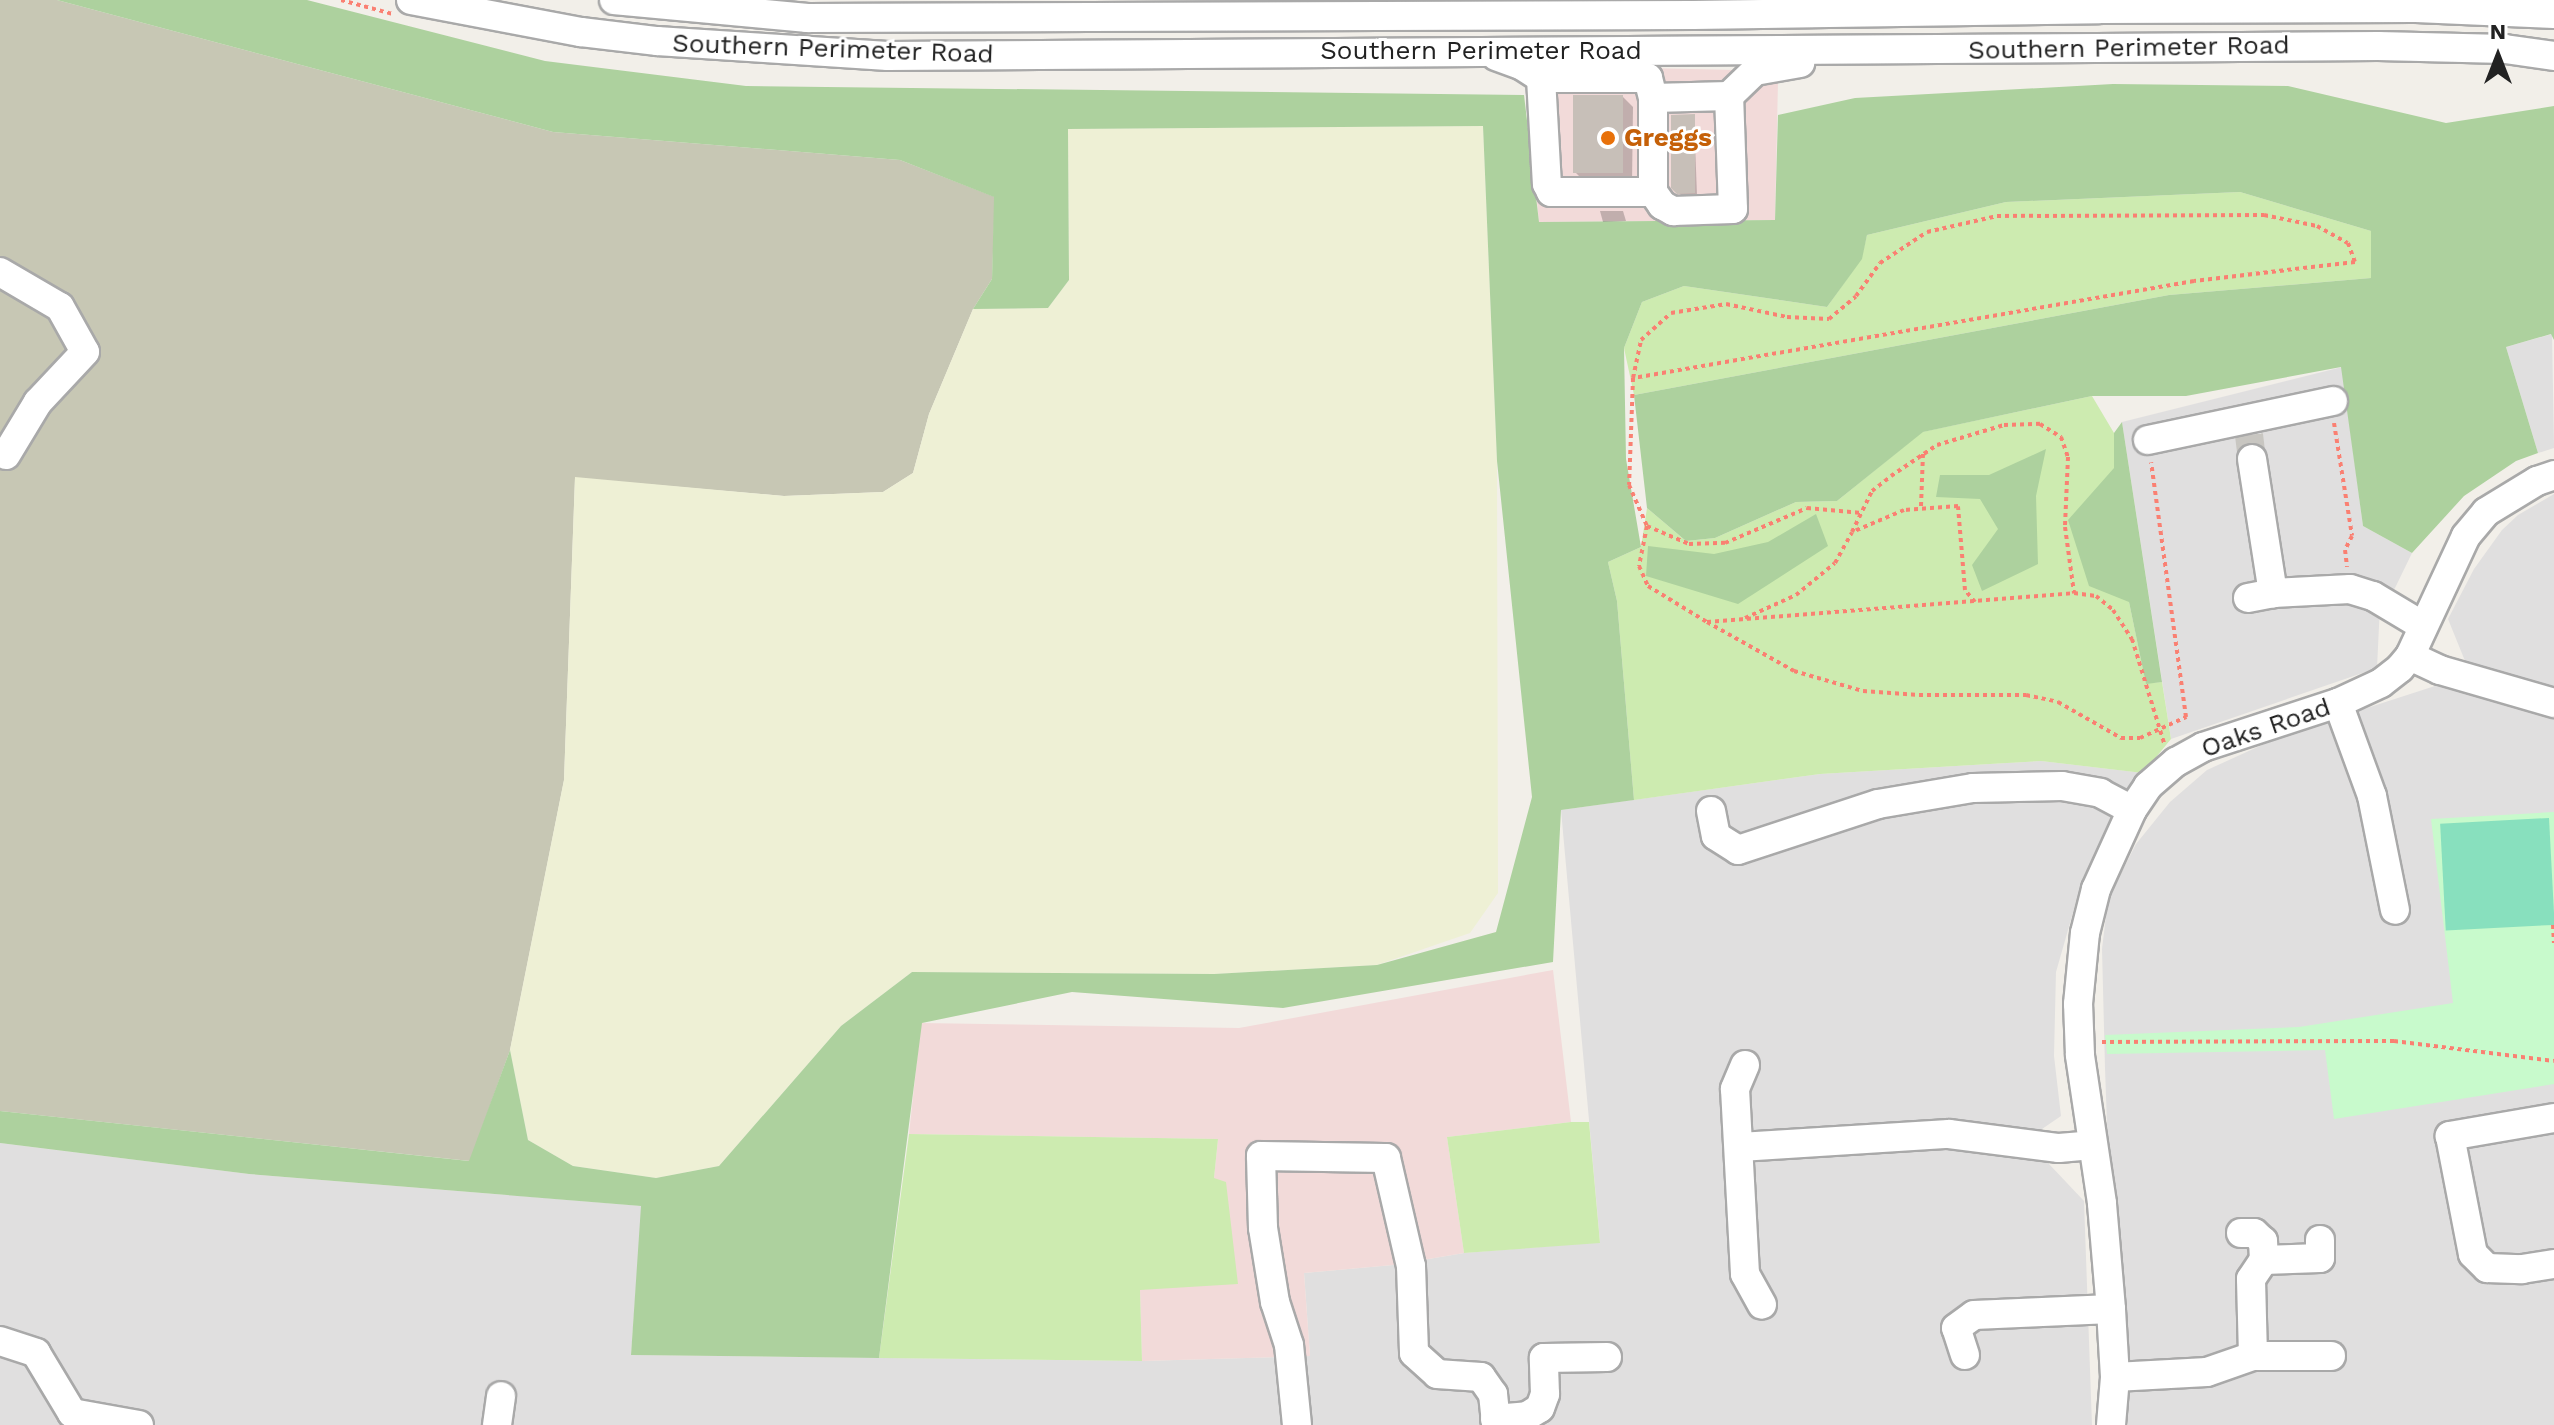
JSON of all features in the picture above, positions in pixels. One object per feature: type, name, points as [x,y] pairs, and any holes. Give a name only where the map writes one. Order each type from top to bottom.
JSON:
[{"type":"street","name":"Southern Perimeter Road","points":[[411,0],[581,32],[763,51],[992,56],[2378,46],[2505,49],[2554,56]]},
{"type":"street","name":"Southern Perimeter Road","points":[[614,0],[807,18],[1693,15],[2416,8],[2554,14]]},
{"type":"street","points":[[1653,98],[1729,96],[1755,71],[1928,50]]},
{"type":"street","points":[[1481,51],[1521,65],[1541,78],[1648,78],[1653,98],[1653,192],[1662,205],[1673,211],[1733,209],[1729,96]]},
{"type":"street","points":[[1541,78],[1547,184],[1551,192],[1653,192]]},
{"type":"street","points":[[0,272],[60,307],[85,352],[38,402],[6,455]]},
{"type":"street","points":[[2148,440],[2249,438],[2333,401]]},
{"type":"street","points":[[2249,438],[2260,596],[2350,589],[2373,596],[2423,626]]},
{"type":"street","name":"Oaks Road","points":[[2111,1425],[2115,1377],[2111,1309],[2102,1203],[2079,1042],[2078,1004],[2085,933],[2096,889],[2132,810],[2148,786],[2176,762],[2203,747],[2338,703],[2381,683],[2410,656],[2466,536],[2486,512],[2537,481],[2554,475]]},
{"type":"street","points":[[2410,656],[2440,670],[2554,703]]},
{"type":"street","points":[[2338,703],[2372,796],[2395,910]]},
{"type":"street","points":[[1711,811],[1716,836],[1738,850],[1878,804],[1973,788],[2062,786],[2100,793],[2132,810]]},
{"type":"street","points":[[1745,1065],[1735,1089],[1745,1274],[1762,1305]]},
{"type":"street","points":[[2554,1118],[2450,1136],[2473,1254],[2487,1268],[2522,1269],[2554,1264]]},
{"type":"street","points":[[1740,1147],[1949,1134],[2059,1148],[2092,1145]]},
{"type":"street","points":[[1297,1425],[1289,1345],[1275,1302],[1263,1228],[1261,1156],[1386,1158],[1413,1290],[1414,1353],[1437,1374],[1481,1377],[1493,1394],[1495,1422],[1527,1416],[1540,1408],[1545,1394],[1544,1358],[1607,1357]]},
{"type":"street","points":[[2241,1233],[2254,1233],[2263,1241],[2258,1270],[2253,1356]]},
{"type":"street","points":[[2258,1270],[2320,1258],[2320,1240]]},
{"type":"street","points":[[1965,1355],[1956,1328],[1974,1315],[2111,1309]]},
{"type":"street","points":[[0,1341],[36,1353],[72,1413],[139,1425]]},
{"type":"street","points":[[2115,1377],[2207,1372],[2253,1356],[2331,1356]]},
{"type":"street","points":[[497,1425],[501,1396]]},
{"type":"path","points":[[1633,378],[2194,281],[2355,262],[2348,243],[2317,226],[2264,215],[1997,216],[1927,232],[1880,263],[1856,296],[1829,319],[1787,317],[1726,304],[1671,313],[1641,340],[1633,378],[1629,485],[1647,526],[1639,566],[1648,586],[1794,671],[1863,691],[1919,695],[2026,695],[2058,702],[2121,738],[2140,738],[2186,717],[2148,440]]},
{"type":"path","points":[[2333,401],[2335,434],[2352,536],[2345,550],[2350,589]]},
{"type":"path","points":[[1741,620],[1796,595],[1835,563],[1872,491],[1937,445],[2004,425],[2040,424],[2061,437],[2068,457],[2065,527],[2074,593]]},
{"type":"path","points":[[1921,506],[1923,454]]},
{"type":"path","points":[[1852,532],[1921,506],[1958,506],[1965,590],[1969,599],[1984,602]]},
{"type":"path","points":[[1647,526],[1689,544],[1725,543],[1807,508],[1862,513]]},
{"type":"path","points":[[1707,622],[2074,593],[2096,596],[2123,623],[2132,639],[2160,729],[2176,762]]},
{"type":"path","points":[[2553,925],[2554,943]]},
{"type":"path","points":[[2079,1042],[2394,1041],[2554,1061]]},
{"type":"shaded area","points":[[0,0],[57,0],[553,132],[900,160],[995,197],[992,279],[973,309],[929,414],[913,473],[883,492],[784,496],[575,478],[564,780],[510,1050],[470,1161],[0,1111]]},
{"type":"shaded area","points":[[1644,68],[1737,70],[1778,81],[1775,220],[1539,222],[1525,81]]},
{"type":"shaded area","points":[[1483,126],[1497,461],[1498,893],[1470,933],[1377,965],[1214,974],[912,972],[841,1026],[719,1166],[656,1178],[573,1166],[528,1140],[510,1050],[564,780],[575,477],[784,496],[883,492],[913,473],[929,414],[973,309],[1048,308],[1069,280],[1068,129]]},
{"type":"shaded area","points":[[2552,334],[2554,448],[2538,453],[2506,347]]},
{"type":"shaded area","points":[[2342,367],[2363,526],[2412,553],[2395,588],[2380,605],[2377,668],[2171,739],[2122,422]]},
{"type":"shaded area","points":[[2554,494],[2554,1425],[2128,1425],[2125,1292],[2108,1153],[2102,949],[2108,899],[2136,844],[2170,802],[2207,770],[2284,735],[2438,685],[2478,693],[2448,619],[2474,569],[2502,530],[2518,515]]},
{"type":"shaded area","points":[[2041,761],[2143,773],[2076,902],[2056,972],[2054,1056],[2061,1116],[2042,1129],[2049,1164],[2084,1201],[2092,1425],[0,1425],[0,1143],[249,1174],[642,1206],[631,1355],[1142,1361],[1310,1356],[1304,1273],[1393,1265],[1464,1253],[1600,1242],[1561,810],[1820,774]]},
{"type":"shaded area","points":[[1553,970],[1571,1122],[1447,1137],[1464,1253],[1393,1265],[1304,1273],[1310,1356],[1142,1361],[1140,1290],[1214,1178],[1218,1139],[909,1134],[921,1023],[1239,1028]]},
{"type":"green space","points":[[57,0],[307,0],[545,61],[746,86],[1524,95],[1539,222],[1775,220],[1778,115],[1855,98],[2113,84],[2288,86],[2446,123],[2554,106],[2554,340],[2551,334],[2506,347],[2538,453],[2516,461],[2464,496],[2412,553],[2363,526],[2341,367],[2186,396],[2092,396],[1923,432],[1837,501],[1796,502],[1715,538],[1686,541],[1647,508],[1634,395],[2169,295],[2371,278],[2371,231],[2240,192],[2006,202],[1867,235],[1862,259],[1827,307],[1684,286],[1642,302],[1624,348],[1626,459],[1641,547],[1608,562],[1617,601],[1634,800],[1561,810],[1553,962],[1283,1008],[1072,992],[922,1023],[879,1358],[631,1355],[641,1206],[249,1174],[0,1143],[0,1111],[469,1161],[510,1050],[528,1140],[573,1166],[656,1178],[719,1166],[841,1026],[912,972],[1214,974],[1377,965],[1496,932],[1532,797],[1497,461],[1483,126],[1068,129],[1069,280],[1048,308],[973,309],[992,279],[994,197],[900,160],[553,132]]},
{"type":"green space","points":[[2240,192],[2371,231],[2371,278],[2169,295],[1634,395],[1624,348],[1642,302],[1684,286],[1827,307],[1861,259],[1867,235],[2006,202]]},
{"type":"green space","points":[[2092,396],[2114,433],[2114,468],[2129,602],[2146,683],[2162,682],[2171,739],[2143,773],[2041,761],[1820,774],[1634,800],[1617,601],[1608,562],[1641,547],[1647,508],[1686,541],[1715,538],[1796,502],[1837,501],[1922,432]]},
{"type":"green space","points":[[2122,422],[2162,682],[2146,684],[2129,602],[2089,586],[2068,520],[2114,468],[2114,433]]},
{"type":"green space","points":[[2046,449],[2036,496],[2038,564],[1982,591],[1972,565],[1998,529],[1980,499],[1936,497],[1940,475],[1989,475]]},
{"type":"green space","points":[[1816,514],[1828,546],[1738,604],[1646,576],[1648,546],[1714,554],[1768,542]]},
{"type":"green space","points":[[2554,812],[2554,1084],[2334,1119],[2325,1050],[2107,1054],[2105,1035],[2299,1027],[2453,1003],[2431,819]]},
{"type":"green space","points":[[2549,818],[2554,925],[2446,931],[2440,824]]},
{"type":"green space","points":[[1589,1122],[1600,1243],[1464,1253],[1447,1137]]},
{"type":"green space","points":[[909,1134],[1218,1139],[1214,1178],[1226,1182],[1238,1284],[1140,1290],[1142,1361],[879,1358]]},
{"type":"building","points":[[1573,95],[1623,95],[1623,173],[1573,173]]},
{"type":"building","points":[[1695,114],[1695,193],[1677,194],[1671,188],[1671,115]]},
{"type":"tunnel","points":[[2249,435],[2252,459]]},
{"type":"place","name":"Greggs","points":[[1608,138]]}]
